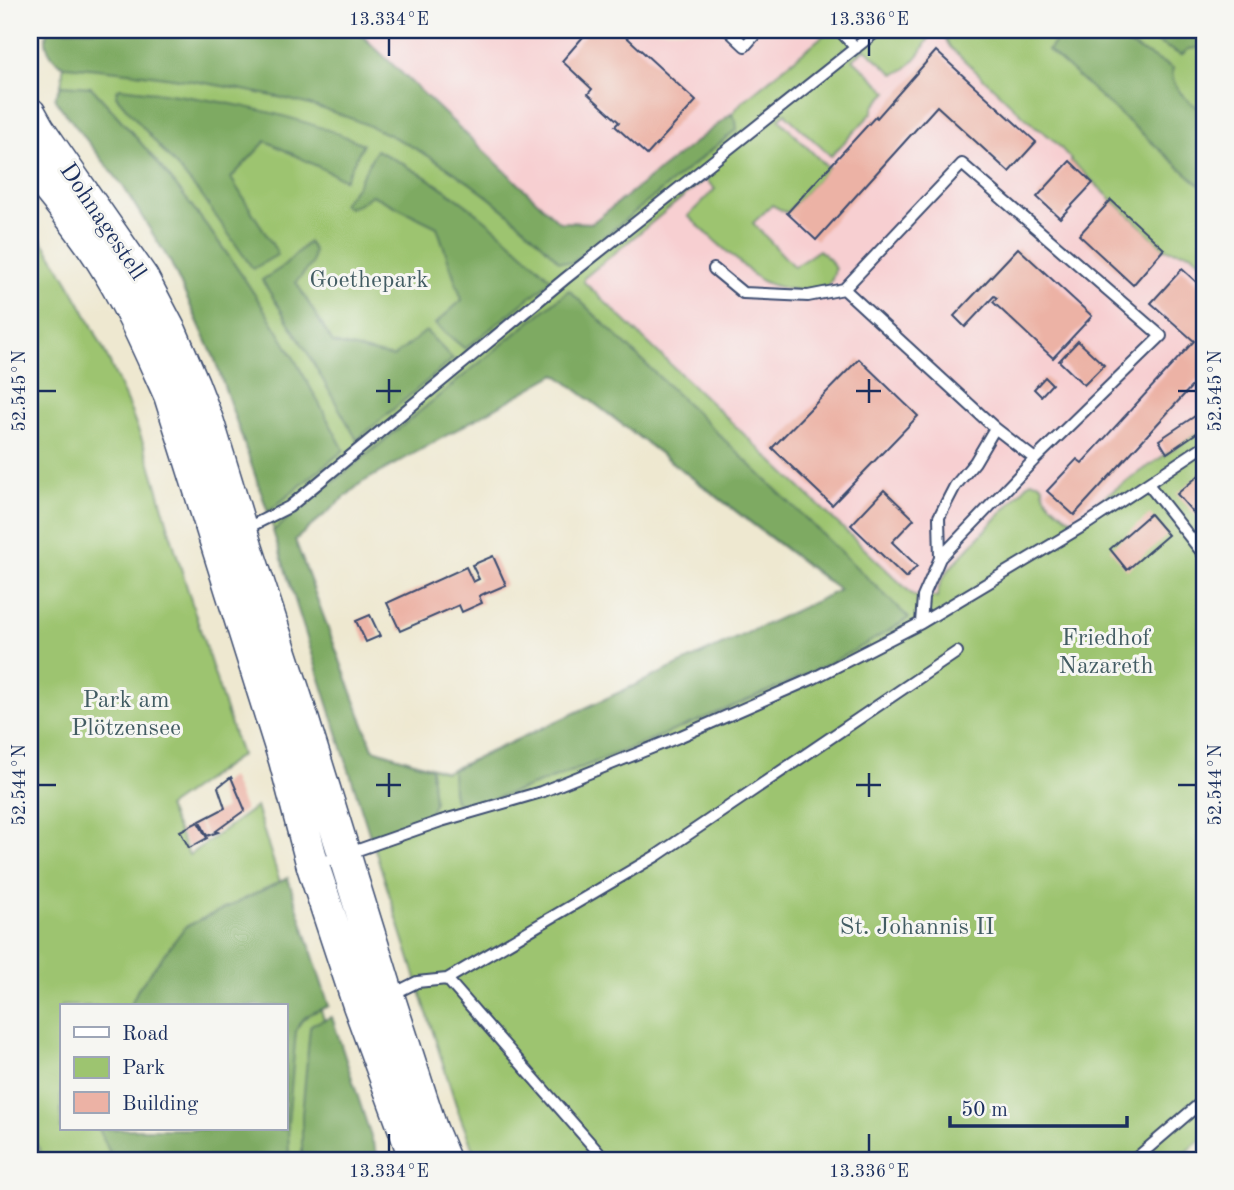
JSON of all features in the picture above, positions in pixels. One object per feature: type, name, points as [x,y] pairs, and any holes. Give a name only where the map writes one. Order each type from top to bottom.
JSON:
[{"type":"street","name":"Dohnagestell","points":[[30,114],[142,278],[159,339]]},
{"type":"street","name":"Dohnagestell","points":[[30,165],[84,233],[193,384],[208,424],[228,535],[285,712],[344,855],[373,1000],[416,1160]]},
{"type":"street","name":"Dohnagestell","points":[[285,712],[285,760],[313,866],[444,1160]]},
{"type":"lane","points":[[728,30],[745,46],[759,30]]},
{"type":"lane","points":[[839,30],[856,48]]},
{"type":"lane","points":[[228,535],[289,507],[566,278],[878,30]]},
{"type":"lane","points":[[714,269],[743,293],[808,296],[844,289],[962,164],[1161,337],[1035,459],[940,558],[923,597],[921,623]]},
{"type":"lane","points":[[844,289],[995,428],[1035,459]]},
{"type":"lane","points":[[940,558],[939,517],[955,486],[975,462],[995,428]]},
{"type":"lane","points":[[313,866],[441,821],[541,792],[681,736],[814,678],[921,623],[1088,523],[1204,446]]},
{"type":"lane","points":[[1147,484],[1204,555]]},
{"type":"lane","points":[[373,1000],[417,982],[447,979],[656,856],[957,652]]},
{"type":"lane","points":[[447,979],[605,1160]]},
{"type":"lane","points":[[1134,1160],[1204,1100]]},
{"type":"shaded area","points":[[356,30],[830,30],[731,114],[592,223],[559,222]]},
{"type":"shaded area","points":[[888,30],[963,30],[1204,253],[1204,436],[1095,509],[937,597],[914,596],[584,281],[584,277]]},
{"type":"green space","points":[[48,30],[356,30],[559,222],[592,223],[731,114],[736,120],[737,129],[572,263],[559,261],[516,220],[469,183],[419,150],[392,136],[338,114],[281,98],[159,76],[64,66],[48,51]]},
{"type":"green space","points":[[356,30],[559,222],[592,223],[731,115],[741,103],[830,30],[1204,30],[1204,265],[1191,253],[1164,249],[1071,161],[1050,137],[1035,127],[950,47],[945,38],[935,34],[906,69],[898,73],[894,74],[865,49],[853,59],[888,92],[831,156],[786,113],[779,119],[830,167],[787,213],[772,205],[753,223],[794,267],[819,250],[830,260],[835,269],[830,283],[824,288],[816,291],[797,290],[762,281],[706,233],[688,216],[715,189],[705,179],[584,278],[584,282],[914,596],[937,597],[941,581],[950,568],[1031,481],[1043,486],[1045,496],[1056,509],[1070,519],[1075,519],[1204,428],[1204,1137],[1177,1160],[477,1160],[458,1111],[268,512],[214,357],[171,263],[123,186],[56,101],[62,80],[63,58]],"holes":[[[556,374],[840,591],[446,772],[373,749],[295,540],[361,483]]]},
{"type":"green space","points":[[1065,30],[1102,30],[1173,68],[1177,88],[1192,104],[1204,111],[1204,189],[1048,50]]},
{"type":"green space","points":[[1134,30],[1204,30],[1204,47],[1189,49],[1181,55]]},
{"type":"green space","points":[[62,85],[91,87],[190,203],[276,328],[344,450],[268,512],[214,357],[171,263],[123,186],[56,101],[55,97]]},
{"type":"green space","points":[[120,88],[182,96],[275,114],[305,122],[363,144],[345,180],[266,141],[231,178],[277,252],[277,255],[253,269],[201,195],[116,96]]},
{"type":"green space","points":[[376,150],[425,177],[470,208],[552,280],[465,349],[435,324],[462,300],[437,227],[372,195],[349,208],[342,204],[357,186]]},
{"type":"green space","name":"Park am Plötzensee","points":[[30,224],[79,302],[133,417],[241,755],[167,807],[189,855],[256,807],[369,1160],[42,1160],[30,1135]]},
{"type":"green space","points":[[308,242],[314,250],[312,264],[296,282],[333,343],[393,357],[426,331],[453,359],[357,440],[262,280],[284,266]]},
{"type":"green space","points":[[569,290],[909,618],[857,649],[802,676],[635,747],[466,807],[455,801],[452,770],[840,590],[556,374],[361,483],[295,540],[373,749],[431,768],[434,803],[428,818],[370,836],[273,531]]},
{"type":"green space","points":[[288,878],[329,1006],[305,1018],[296,1031],[288,1123],[289,1160],[113,1160],[99,1130],[287,1130],[287,1004],[131,1004],[138,989],[185,927]]},
{"type":"green space","points":[[332,1017],[380,1160],[302,1160],[302,1114],[310,1027]]},
{"type":"building","points":[[589,30],[619,30],[696,101],[647,155],[615,126],[619,122],[588,94],[592,89],[562,61]]},
{"type":"building","points":[[936,51],[1036,142],[1009,172],[937,106],[816,240],[787,213]]},
{"type":"building","points":[[1070,161],[1093,183],[1060,218],[1037,197]]},
{"type":"building","points":[[1111,200],[1164,249],[1133,285],[1079,235]]},
{"type":"building","points":[[1018,248],[1092,316],[1053,358],[993,302],[997,298],[994,296],[965,327],[954,316]]},
{"type":"building","points":[[1182,269],[1204,289],[1204,373],[1074,515],[1047,491],[1077,459],[1082,463],[1194,341],[1151,303]]},
{"type":"building","points":[[1078,341],[1104,365],[1084,385],[1059,361]]},
{"type":"building","points":[[859,359],[918,416],[832,505],[772,448]]},
{"type":"building","points":[[1045,377],[1052,384],[1041,396],[1034,389]]},
{"type":"building","points":[[1204,410],[1204,428],[1167,453],[1159,440]]},
{"type":"building","points":[[1204,471],[1204,511],[1197,517],[1177,494]]},
{"type":"building","points":[[884,490],[914,519],[892,542],[917,566],[906,578],[851,525]]},
{"type":"building","points":[[1150,514],[1168,535],[1127,570],[1110,549]]},
{"type":"building","points":[[493,556],[506,585],[479,596],[482,603],[462,612],[459,605],[400,631],[387,603],[466,567],[473,582],[479,579],[472,565]]},
{"type":"building","points":[[370,615],[380,636],[366,642],[356,621]]},
{"type":"building","points":[[231,777],[245,810],[216,831],[218,832],[207,836],[200,821],[225,808],[218,787]]},
{"type":"building","points":[[198,822],[207,838],[189,848],[180,831]]},
{"type":"park label","name":"Goethepark","points":[[369,281]]},
{"type":"park label","name":"Friedhof Nazareth","points":[[1106,653]]},
{"type":"park label","name":"St. Johannis II","points":[[917,928]]}]
